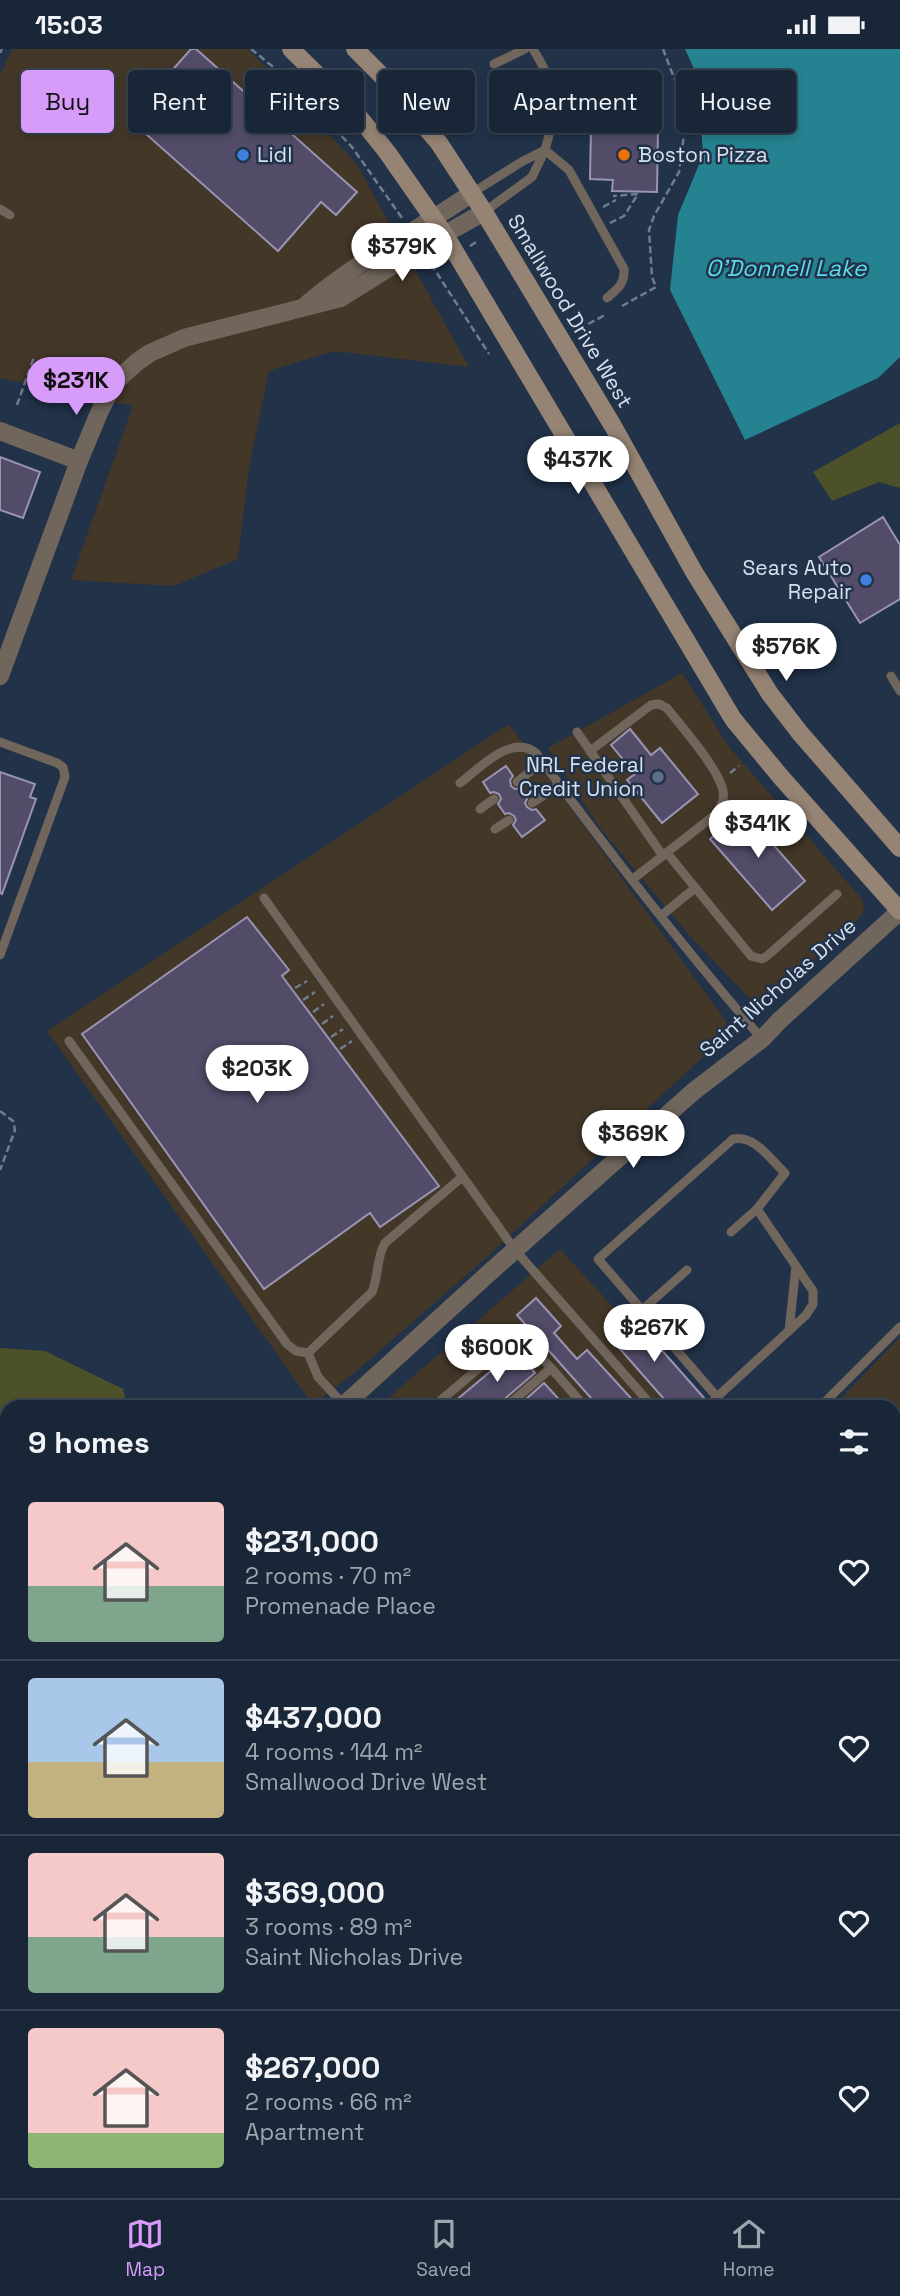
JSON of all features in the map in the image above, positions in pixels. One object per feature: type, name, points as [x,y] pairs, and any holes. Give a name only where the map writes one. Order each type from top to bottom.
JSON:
[{"type":"main road","points":[[291,49],[355,112],[435,219],[733,719],[900,911]]},
{"type":"main road","name":"Smallwood Drive West","points":[[355,49],[439,143],[472,193],[613,426],[694,572],[770,694],[800,733],[900,848]]},
{"type":"street","points":[[302,309],[332,282],[472,193]]},
{"type":"street","points":[[0,676],[79,461],[114,383],[137,362],[163,345],[341,298],[484,212]]},
{"type":"street","points":[[0,431],[79,461]]},
{"type":"street","name":"Saint Nicholas Drive","points":[[350,1400],[694,1091],[762,1039],[900,911]]},
{"type":"lane","points":[[494,64],[525,49]]},
{"type":"lane","points":[[533,49],[546,70]]},
{"type":"lane","points":[[484,212],[532,177],[550,133]]},
{"type":"lane","points":[[472,193],[545,150]]},
{"type":"lane","points":[[545,150],[569,170],[624,269],[625,278],[607,299]]},
{"type":"lane","points":[[0,209],[10,215]]},
{"type":"lane","points":[[891,676],[900,691]]},
{"type":"lane","points":[[590,751],[651,705],[659,704],[667,708],[703,754],[722,786],[722,804],[716,814],[633,879]]},
{"type":"lane","points":[[577,732],[665,854],[751,956],[767,956],[837,894]]},
{"type":"lane","points":[[0,742],[57,763],[63,767],[65,777],[0,955]]},
{"type":"lane","points":[[460,783],[494,757],[511,748],[531,749],[721,991],[762,1039]]},
{"type":"lane","points":[[517,782],[542,762]]},
{"type":"lane","points":[[532,803],[559,785]]},
{"type":"lane","points":[[480,809],[494,799]]},
{"type":"lane","points":[[495,829],[509,820]]},
{"type":"lane","points":[[662,915],[695,888]]},
{"type":"lane","points":[[264,898],[515,1250],[647,1400]]},
{"type":"lane","points":[[69,1041],[287,1344],[296,1352],[308,1353],[372,1292],[377,1282],[380,1251],[385,1243],[462,1177]]},
{"type":"lane","points":[[717,1397],[598,1259],[733,1139],[742,1137],[755,1143],[785,1173],[757,1209],[731,1232]]},
{"type":"lane","points":[[714,1400],[806,1315],[813,1304],[813,1291],[757,1209]]},
{"type":"lane","points":[[789,1331],[796,1266]]},
{"type":"lane","points":[[642,1310],[687,1270]]},
{"type":"lane","points":[[827,1400],[900,1327]]},
{"type":"lane","points":[[441,1400],[519,1333],[579,1400]]},
{"type":"lane","points":[[308,1353],[318,1377],[338,1400]]},
{"type":"lane","points":[[514,1400],[551,1368]]},
{"type":"path","points":[[251,49],[282,74],[352,147],[404,220]]},
{"type":"path","points":[[622,306],[656,287],[652,277],[649,230],[679,172],[687,112],[663,49]]},
{"type":"path","points":[[613,195],[638,194],[624,216]]},
{"type":"path","points":[[467,248],[478,241]]},
{"type":"path","points":[[433,258],[440,262],[433,267],[489,354]]},
{"type":"path","points":[[579,329],[605,315]]},
{"type":"path","points":[[17,405],[34,357]]},
{"type":"path","points":[[725,778],[739,766]]},
{"type":"path","points":[[0,1111],[13,1121],[15,1130],[0,1170]]},
{"type":"shaded area","points":[[12,49],[248,49],[268,70],[245,70],[245,133],[328,133],[356,163],[469,367],[334,351],[269,371],[249,468],[238,559],[174,586],[71,580],[133,406],[0,378],[0,75]]},
{"type":"shaded area","points":[[900,423],[900,488],[879,482],[832,501],[813,472]]},
{"type":"shaded area","points":[[682,673],[730,748],[862,899],[864,911],[857,921],[770,999],[752,1001],[689,935],[600,828],[548,748]]},
{"type":"shaded area","points":[[509,724],[727,1022],[717,1044],[486,1258],[319,1400],[309,1400],[47,1031]]},
{"type":"shaded area","points":[[560,1249],[698,1400],[386,1400]]},
{"type":"shaded area","points":[[900,1337],[900,1400],[840,1400]]},
{"type":"shaded area","points":[[0,1348],[45,1351],[123,1389],[125,1400],[0,1400]]},
{"type":"water","name":"O'Donnell Lake","points":[[685,49],[900,49],[900,357],[878,378],[745,440],[670,290],[678,215],[703,155],[702,133],[796,133],[796,70],[694,70]]},
{"type":"building","name":"Lidl","points":[[191,49],[196,49],[220,70],[172,70]]},
{"type":"building","name":"Lidl","points":[[231,80],[245,93],[245,133],[291,133],[357,192],[336,215],[321,202],[278,251],[145,133],[231,133]]},
{"type":"building","name":"Boston Pizza","points":[[591,133],[658,133],[657,192],[612,191],[613,180],[590,179]]},
{"type":"building","points":[[0,457],[40,472],[23,518],[0,510]]},
{"type":"building","name":"Sears Auto Repair","points":[[883,517],[900,545],[900,599],[860,623],[819,557]]},
{"type":"building","name":"NRL Federal Credit Union","points":[[630,729],[651,755],[660,748],[698,794],[662,823],[627,780],[635,774],[611,745]]},
{"type":"building","points":[[506,766],[513,776],[510,780],[511,786],[515,789],[521,788],[528,797],[525,803],[527,807],[536,809],[545,820],[522,837],[513,825],[516,820],[514,816],[505,814],[498,804],[501,799],[499,794],[490,793],[483,782]]},
{"type":"building","points":[[0,772],[35,784],[30,797],[36,799],[2,894],[0,893]]},
{"type":"building","points":[[743,810],[805,881],[772,910],[710,839]]},
{"type":"building","points":[[247,917],[289,970],[282,976],[439,1186],[380,1227],[370,1213],[264,1289],[82,1034]]},
{"type":"building","points":[[536,1298],[561,1326],[554,1333],[577,1359],[587,1350],[633,1400],[593,1400],[517,1315]]},
{"type":"building","points":[[629,1313],[704,1398],[665,1400],[606,1333]]},
{"type":"building","points":[[516,1350],[535,1373],[503,1400],[456,1400]]},
{"type":"building","points":[[544,1383],[560,1400],[525,1400]]},
{"type":"place","name":"Lidl","points":[[243,155]]},
{"type":"place","name":"Boston Pizza","points":[[624,155]]},
{"type":"place","name":"Sears Auto Repair","points":[[866,580]]},
{"type":"place","name":"NRL Federal Credit Union","points":[[658,777]]}]
